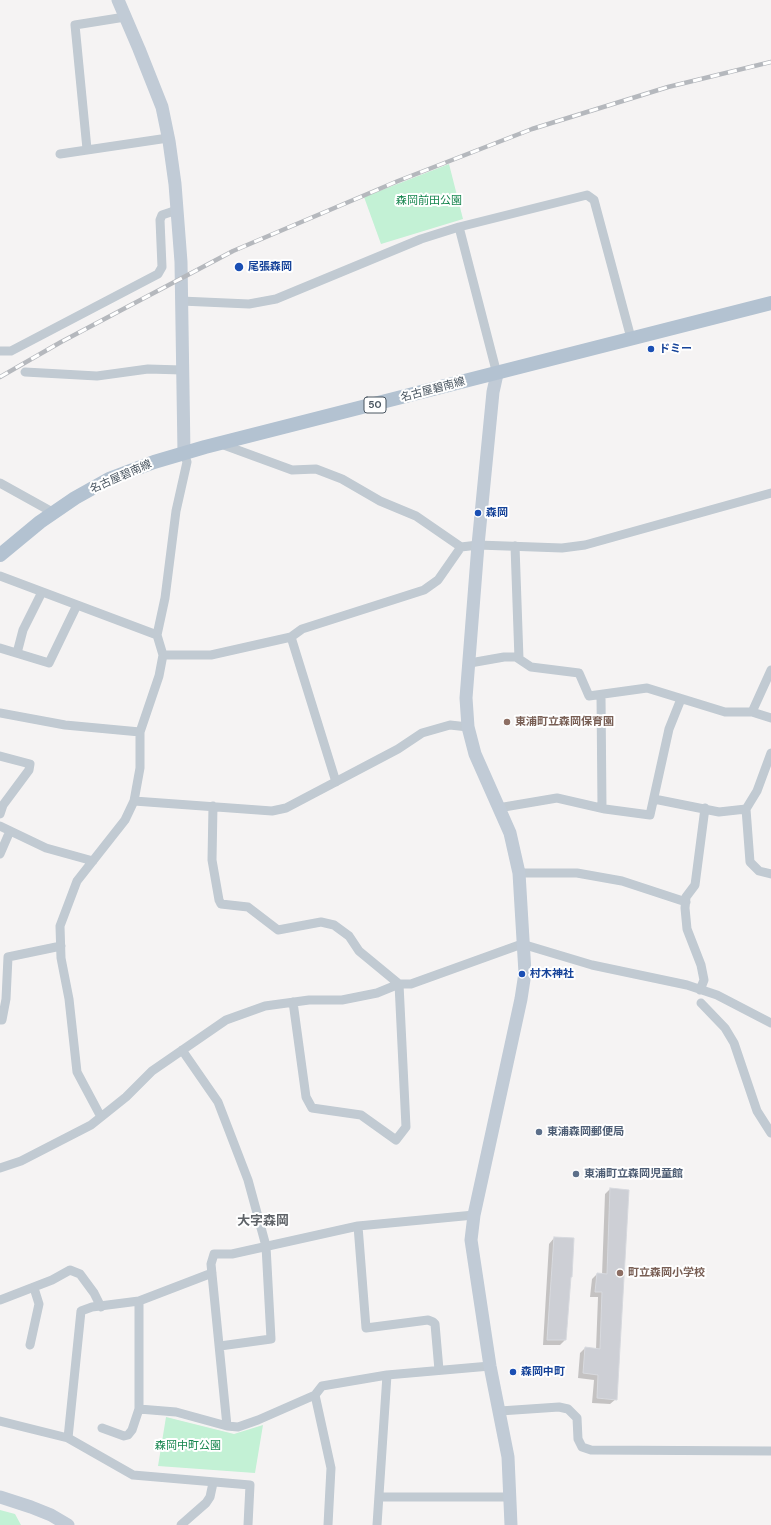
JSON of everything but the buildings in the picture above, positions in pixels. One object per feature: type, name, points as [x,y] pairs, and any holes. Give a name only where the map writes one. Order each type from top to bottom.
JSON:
[{"type":"main road","name":"名古屋碧南線","points":[[0,555],[75,498],[109,479],[154,462],[184,453],[771,303]]},
{"type":"street","points":[[101,1117],[77,1072],[61,946],[60,926],[78,880],[125,820],[134,801],[140,768],[140,732],[159,676],[163,655],[157,635],[165,598],[176,511],[187,462],[184,453],[181,262],[177,210],[168,138],[162,107],[118,0]]},
{"type":"street","points":[[87,149],[75,25],[125,17]]},
{"type":"street","points":[[60,154],[168,138]]},
{"type":"street","points":[[181,302],[249,304],[276,299],[421,239],[459,227],[587,195],[594,200],[631,338]]},
{"type":"street","points":[[0,351],[11,351],[158,274],[162,267],[160,220],[162,215],[177,210]]},
{"type":"street","points":[[459,227],[497,374],[493,392],[478,545],[470,663],[466,698],[468,727],[474,754],[510,833],[519,872],[522,944],[525,973],[521,999],[474,1215],[471,1240],[490,1366],[500,1410],[508,1457],[511,1497],[511,1525]]},
{"type":"street","points":[[25,372],[97,376],[148,369],[182,370]]},
{"type":"street","points":[[221,444],[292,470],[316,469],[342,479],[380,500],[416,516],[461,547],[478,545],[562,548],[585,545],[771,493]]},
{"type":"street","points":[[0,483],[54,513]]},
{"type":"street","points":[[515,546],[518,659]]},
{"type":"street","points":[[163,655],[211,655],[291,637],[302,629],[424,590],[438,580],[461,547]]},
{"type":"street","points":[[0,576],[157,635]]},
{"type":"street","points":[[17,653],[23,630],[42,592]]},
{"type":"street","points":[[0,648],[49,663],[77,605]]},
{"type":"street","points":[[291,637],[336,782]]},
{"type":"street","points":[[470,663],[504,657],[516,657],[530,667],[579,673],[589,696],[647,688],[725,712],[752,712],[771,718]]},
{"type":"street","points":[[752,712],[771,670]]},
{"type":"street","points":[[601,695],[602,808]]},
{"type":"street","points":[[498,808],[557,798],[602,808],[650,815],[669,729],[682,699]]},
{"type":"street","points":[[0,712],[65,725],[140,732]]},
{"type":"street","points":[[134,801],[272,810],[286,808],[398,749],[422,733],[450,725],[468,727]]},
{"type":"street","points":[[771,753],[757,791],[746,809],[750,862],[758,871],[771,874]]},
{"type":"street","points":[[0,756],[30,764],[28,770],[3,805],[0,814]]},
{"type":"street","points":[[654,799],[719,812],[746,809]]},
{"type":"street","points":[[213,806],[212,860],[221,904],[248,907],[278,930],[321,922],[334,925],[349,936],[359,951],[399,984],[406,1127],[396,1140],[360,1115],[312,1108],[306,1097],[293,1002]]},
{"type":"street","points":[[700,990],[704,980],[701,965],[687,929],[686,897],[695,885],[705,808]]},
{"type":"street","points":[[0,826],[46,848],[93,861]]},
{"type":"street","points":[[0,854],[10,831]]},
{"type":"street","points":[[519,872],[577,873],[600,877],[622,881],[686,902]]},
{"type":"street","points":[[0,1168],[27,1158],[91,1125],[126,1097],[152,1071],[226,1020],[265,1006],[293,1002],[342,1000],[377,992],[399,984],[411,984],[522,944],[607,968],[717,995],[771,1023]]},
{"type":"street","points":[[0,1020],[2,1020],[6,999],[8,957],[61,946]]},
{"type":"street","points":[[701,1003],[725,1028],[734,1043],[756,1111],[771,1133]]},
{"type":"street","points":[[182,1050],[218,1102],[248,1180],[266,1246],[271,1339],[220,1346]]},
{"type":"street","points":[[227,1426],[211,1264],[214,1254],[232,1254],[358,1226],[474,1215]]},
{"type":"street","points":[[358,1226],[366,1328],[428,1320],[433,1322],[435,1324],[439,1370]]},
{"type":"street","points":[[0,1300],[34,1288],[70,1270],[80,1274],[94,1293],[101,1307]]},
{"type":"street","points":[[68,1438],[81,1311],[139,1301],[212,1273]]},
{"type":"street","points":[[30,1345],[39,1304],[34,1288]]},
{"type":"street","points":[[102,1428],[124,1436],[128,1435],[132,1430],[139,1409],[139,1301]]},
{"type":"street","points":[[139,1409],[176,1412],[227,1426],[238,1427],[258,1420],[315,1395],[322,1386],[387,1375],[490,1366]]},
{"type":"street","points":[[377,1525],[387,1375]]},
{"type":"street","points":[[315,1395],[331,1468],[328,1525]]},
{"type":"street","points":[[500,1410],[559,1407],[568,1409],[577,1418],[578,1439],[582,1447],[591,1450],[771,1451]]},
{"type":"street","points":[[0,1421],[68,1438],[133,1475],[250,1485],[248,1525]]},
{"type":"street","points":[[181,1525],[210,1497],[213,1483]]},
{"type":"street","points":[[0,1497],[44,1512],[68,1525]]},
{"type":"street","points":[[380,1497],[511,1497]]},
{"type":"green space","name":"森岡前田公園","points":[[449,164],[463,219],[381,244],[364,197]]},
{"type":"green space","name":"森岡中町公園","points":[[166,1417],[234,1434],[263,1425],[255,1473],[158,1466]]},
{"type":"green space","points":[[0,1510],[15,1514],[21,1525],[0,1525]]},
{"type":"railway","points":[[0,377],[61,342],[233,251],[398,181],[532,129],[668,87],[771,62]]},
{"type":"place","name":"尾張森岡","points":[[239,267]]},
{"type":"place","name":"ドミー","points":[[651,349]]},
{"type":"place","name":"森岡","points":[[478,513]]},
{"type":"place","name":"東浦町立森岡保育園","points":[[507,722]]},
{"type":"place","name":"村木神社","points":[[522,974]]},
{"type":"place","name":"東浦森岡郵便局","points":[[539,1132]]},
{"type":"place","name":"東浦町立森岡児童館","points":[[576,1174]]},
{"type":"place","name":"町立森岡小学校","points":[[620,1273]]},
{"type":"place","name":"森岡中町","points":[[513,1372]]},
{"type":"district","name":"大字森岡","points":[[263,1222]]}]
